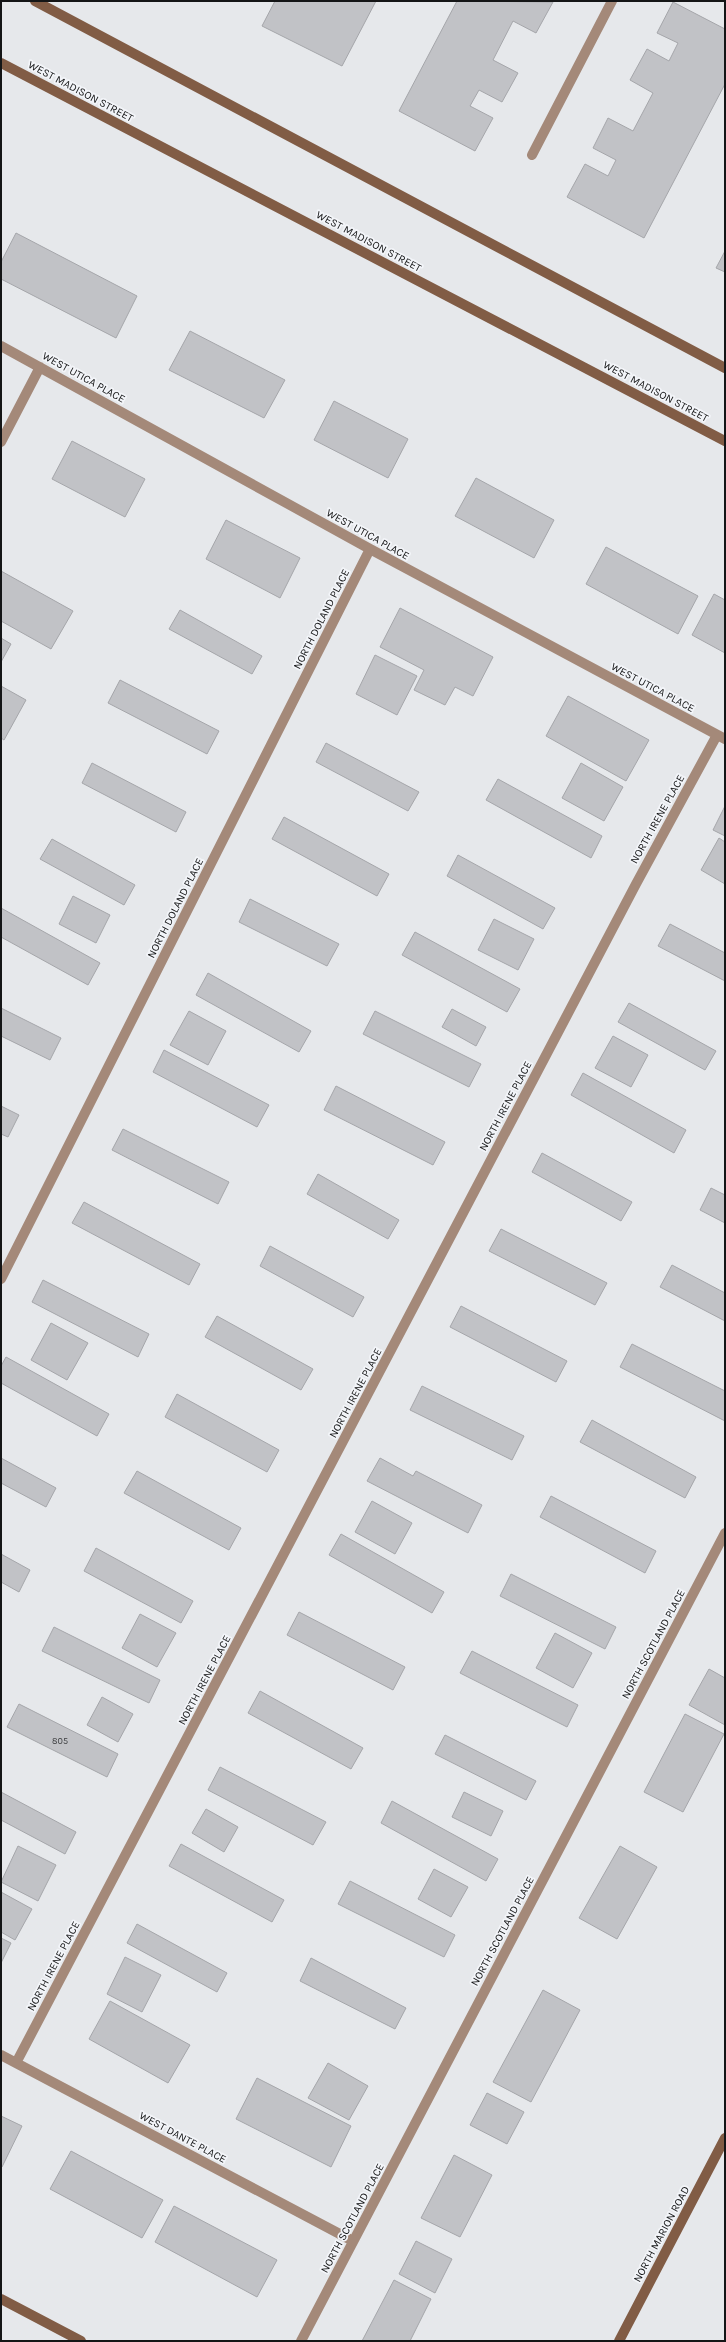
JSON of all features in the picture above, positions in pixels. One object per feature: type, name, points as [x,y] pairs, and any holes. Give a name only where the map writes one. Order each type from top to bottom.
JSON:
[{"type":"street","points":[[35,1],[725,368]]},
{"type":"street","points":[[532,155],[612,1]]},
{"type":"street","name":"WEST MADISON STREET","points":[[1,63],[725,441]]},
{"type":"street","name":"WEST UTICA PLACE","points":[[1,346],[370,549],[721,737]]},
{"type":"street","points":[[1,442],[40,367]]},
{"type":"street","name":"NORTH DOLAND PLACE","points":[[1,1279],[370,549]]},
{"type":"street","name":"NORTH IRENE PLACE","points":[[16,2063],[632,891],[721,737]]},
{"type":"street","name":"NORTH SCOTLAND PLACE","points":[[301,2341],[725,1533]]},
{"type":"street","name":"WEST DANTE PLACE","points":[[1,2054],[353,2241]]},
{"type":"street","name":"NORTH MARION ROAD","points":[[619,2341],[725,2138]]},
{"type":"street","points":[[1,2299],[81,2341]]},
{"type":"building","points":[[275,1],[376,1],[342,66],[262,26]]},
{"type":"building","points":[[457,1],[553,2],[536,33],[513,21],[493,60],[518,73],[502,102],[479,90],[470,106],[493,118],[475,151],[399,111]]},
{"type":"building","points":[[673,2],[725,29],[725,84],[644,238],[567,197],[585,164],[608,176],[616,160],[593,148],[608,118],[633,131],[653,93],[630,80],[647,49],[669,61],[678,43],[657,33]]},
{"type":"building","points":[[16,233],[137,296],[116,338],[1,279],[1,262]]},
{"type":"building","points":[[725,251],[725,272],[716,268]]},
{"type":"building","points":[[190,331],[285,380],[264,418],[169,370]]},
{"type":"building","points":[[334,401],[408,439],[388,478],[314,440]]},
{"type":"building","points":[[72,441],[145,479],[125,517],[52,479]]},
{"type":"building","points":[[476,478],[554,520],[534,558],[455,516]]},
{"type":"building","points":[[226,520],[300,558],[280,598],[206,559]]},
{"type":"building","points":[[606,547],[698,596],[678,634],[586,584]]},
{"type":"building","points":[[1,571],[73,611],[51,649],[1,621]]},
{"type":"building","points":[[714,594],[725,600],[725,653],[692,635]]},
{"type":"building","points":[[400,608],[493,657],[473,696],[455,687],[445,705],[414,690],[424,670],[380,647]]},
{"type":"building","points":[[180,610],[262,656],[252,674],[169,629]]},
{"type":"building","points":[[1,638],[11,644],[1,662]]},
{"type":"building","points":[[375,655],[417,676],[397,715],[356,694]]},
{"type":"building","points":[[120,680],[219,731],[207,754],[108,703]]},
{"type":"building","points":[[1,686],[26,700],[4,740],[1,738]]},
{"type":"building","points":[[568,696],[649,740],[626,781],[546,736]]},
{"type":"building","points":[[326,743],[419,792],[408,811],[316,762]]},
{"type":"building","points":[[92,763],[186,812],[176,832],[82,783]]},
{"type":"building","points":[[581,763],[623,787],[604,821],[562,798]]},
{"type":"building","points":[[498,779],[602,836],[591,858],[486,800]]},
{"type":"building","points":[[725,806],[725,836],[713,830]]},
{"type":"building","points":[[284,817],[389,874],[377,896],[272,839]]},
{"type":"building","points":[[719,838],[725,842],[725,884],[701,870]]},
{"type":"building","points":[[52,839],[135,885],[124,905],[40,859]]},
{"type":"building","points":[[458,855],[555,908],[543,929],[447,876]]},
{"type":"building","points":[[73,896],[110,915],[96,943],[59,924]]},
{"type":"building","points":[[250,899],[339,944],[327,966],[239,922]]},
{"type":"building","points":[[1,908],[100,963],[88,985],[1,937]]},
{"type":"building","points":[[494,919],[534,939],[518,970],[478,950]]},
{"type":"building","points":[[670,924],[725,953],[725,981],[658,946]]},
{"type":"building","points":[[415,932],[520,989],[507,1012],[402,955]]},
{"type":"building","points":[[208,973],[311,1031],[299,1052],[196,995]]},
{"type":"building","points":[[629,1003],[716,1051],[705,1070],[618,1022]]},
{"type":"building","points":[[1,1008],[61,1038],[50,1060],[1,1036]]},
{"type":"building","points":[[452,1009],[486,1027],[476,1046],[442,1027]]},
{"type":"building","points":[[189,1011],[226,1031],[208,1065],[170,1045]]},
{"type":"building","points":[[375,1011],[481,1064],[469,1087],[363,1034]]},
{"type":"building","points":[[613,1036],[648,1055],[631,1087],[595,1068]]},
{"type":"building","points":[[164,1050],[269,1105],[257,1127],[153,1072]]},
{"type":"building","points":[[583,1073],[686,1130],[674,1153],[571,1095]]},
{"type":"building","points":[[336,1086],[445,1142],[433,1165],[324,1110]]},
{"type":"building","points":[[1,1106],[19,1115],[8,1137],[1,1134]]},
{"type":"building","points":[[123,1129],[229,1182],[218,1204],[112,1150]]},
{"type":"building","points":[[542,1153],[632,1202],[621,1221],[532,1172]]},
{"type":"building","points":[[318,1174],[399,1220],[388,1239],[307,1194]]},
{"type":"building","points":[[711,1188],[725,1195],[725,1223],[700,1210]]},
{"type":"building","points":[[84,1202],[200,1264],[189,1285],[72,1223]]},
{"type":"building","points":[[501,1229],[607,1283],[595,1305],[489,1251]]},
{"type":"building","points":[[270,1246],[364,1297],[353,1317],[260,1266]]},
{"type":"building","points":[[672,1265],[725,1293],[725,1321],[660,1287]]},
{"type":"building","points":[[43,1280],[149,1334],[138,1357],[32,1302]]},
{"type":"building","points":[[461,1306],[567,1361],[556,1382],[450,1327]]},
{"type":"building","points":[[217,1316],[313,1369],[301,1390],[205,1337]]},
{"type":"building","points":[[51,1323],[88,1343],[67,1380],[31,1360]]},
{"type":"building","points":[[632,1344],[725,1391],[725,1421],[620,1367]]},
{"type":"building","points":[[6,1357],[109,1414],[97,1436],[1,1383],[1,1366]]},
{"type":"building","points":[[422,1386],[524,1436],[512,1460],[410,1410]]},
{"type":"building","points":[[177,1394],[279,1450],[267,1472],[165,1417]]},
{"type":"building","points":[[592,1420],[696,1477],[685,1498],[580,1442]]},
{"type":"building","points":[[1,1458],[56,1488],[46,1507],[1,1483]]},
{"type":"building","points":[[380,1458],[413,1476],[416,1471],[482,1505],[468,1533],[367,1481]]},
{"type":"building","points":[[137,1471],[241,1528],[229,1550],[124,1493]]},
{"type":"building","points":[[551,1496],[656,1551],[645,1573],[540,1517]]},
{"type":"building","points":[[372,1501],[412,1523],[395,1554],[355,1532]]},
{"type":"building","points":[[341,1534],[444,1592],[432,1613],[329,1555]]},
{"type":"building","points":[[96,1548],[193,1601],[181,1623],[84,1571]]},
{"type":"building","points":[[1,1554],[30,1570],[19,1592],[1,1582]]},
{"type":"building","points":[[511,1574],[616,1627],[605,1649],[500,1596]]},
{"type":"building","points":[[299,1612],[405,1667],[393,1690],[287,1635]]},
{"type":"building","points":[[140,1614],[176,1633],[157,1667],[122,1648]]},
{"type":"building","points":[[54,1627],[160,1680],[149,1703],[42,1651]]},
{"type":"building","points":[[555,1633],[592,1653],[573,1688],[536,1668]]},
{"type":"building","points":[[472,1651],[578,1705],[567,1727],[460,1673]]},
{"type":"building","points":[[709,1669],[725,1678],[725,1725],[689,1705]]},
{"type":"building","points":[[260,1691],[363,1748],[351,1769],[248,1713]]},
{"type":"building","points":[[102,1697],[133,1714],[118,1742],[87,1725]]},
{"type":"building","points":[[19,1704],[118,1754],[107,1777],[7,1727]]},
{"type":"building","points":[[685,1714],[724,1734],[683,1812],[644,1792]]},
{"type":"building","points":[[445,1735],[536,1781],[526,1800],[435,1754]]},
{"type":"building","points":[[220,1767],[326,1822],[313,1845],[208,1790]]},
{"type":"building","points":[[1,1792],[76,1832],[65,1854],[1,1820]]},
{"type":"building","points":[[464,1792],[503,1811],[491,1836],[452,1817]]},
{"type":"building","points":[[392,1801],[498,1859],[486,1881],[381,1823]]},
{"type":"building","points":[[206,1809],[238,1827],[224,1852],[192,1833]]},
{"type":"building","points":[[181,1844],[284,1900],[272,1922],[169,1866]]},
{"type":"building","points":[[18,1846],[56,1865],[38,1901],[1,1882]]},
{"type":"building","points":[[620,1846],[657,1867],[617,1939],[579,1918]]},
{"type":"building","points":[[434,1869],[468,1887],[451,1917],[418,1899]]},
{"type":"building","points":[[350,1881],[455,1935],[444,1957],[338,1904]]},
{"type":"building","points":[[1,1892],[32,1909],[15,1940],[1,1932]]},
{"type":"building","points":[[137,1924],[227,1973],[217,1992],[127,1943]]},
{"type":"building","points":[[1,1938],[11,1943],[1,1963]]},
{"type":"building","points":[[125,1957],[161,1975],[142,2012],[107,1994]]},
{"type":"building","points":[[311,1958],[406,2008],[395,2029],[300,1981]]},
{"type":"building","points":[[543,1990],[580,2010],[531,2102],[493,2082]]},
{"type":"building","points":[[110,2001],[190,2045],[168,2083],[89,2039]]},
{"type":"building","points":[[328,2063],[368,2086],[349,2120],[308,2098]]},
{"type":"building","points":[[257,2078],[351,2126],[331,2167],[236,2119]]},
{"type":"building","points":[[487,2093],[524,2112],[507,2144],[470,2125]]},
{"type":"building","points":[[1,2116],[22,2126],[2,2167],[1,2167]]},
{"type":"building","points":[[71,2151],[163,2200],[142,2238],[50,2189]]},
{"type":"building","points":[[454,2155],[492,2175],[460,2237],[421,2218]]},
{"type":"building","points":[[174,2206],[277,2260],[257,2297],[155,2242]]},
{"type":"building","points":[[416,2241],[452,2259],[435,2293],[399,2274]]},
{"type":"building","points":[[394,2280],[431,2299],[410,2341],[362,2341]]}]
